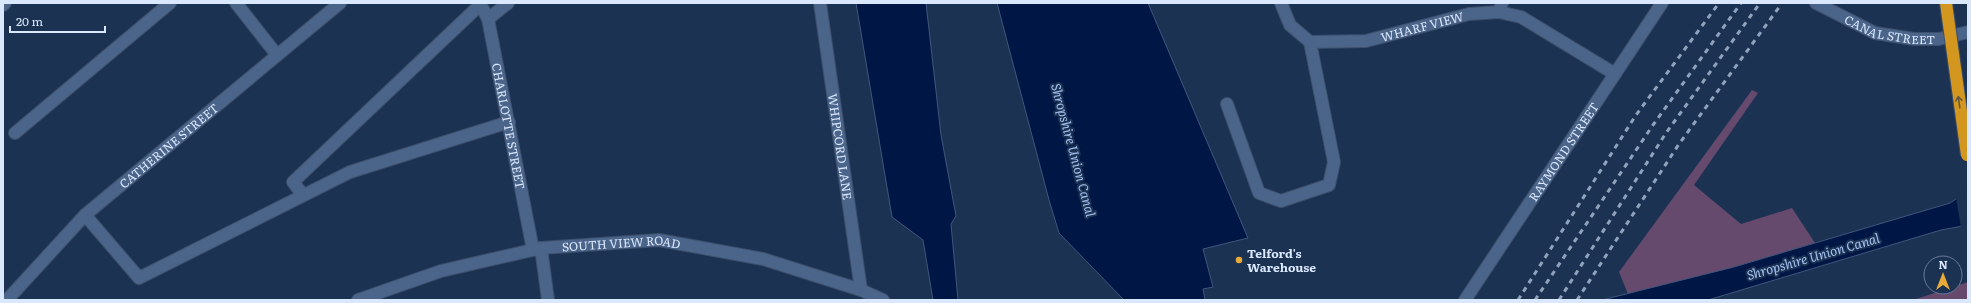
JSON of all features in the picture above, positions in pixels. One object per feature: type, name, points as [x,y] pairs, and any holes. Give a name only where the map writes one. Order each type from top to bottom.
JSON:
[{"type":"highway","points":[[1946,3],[1967,155]]},
{"type":"street","points":[[14,133],[170,3]]},
{"type":"street","points":[[236,3],[278,55]]},
{"type":"street","name":"CATHERINE STREET","points":[[8,300],[85,215],[340,3]]},
{"type":"street","points":[[303,195],[293,182],[481,3]]},
{"type":"street","name":"CHARLOTTE STREET","points":[[481,3],[488,19],[548,300]]},
{"type":"street","points":[[488,19],[508,3]]},
{"type":"street","name":"WHIPCORD LANE","points":[[820,3],[861,290]]},
{"type":"street","points":[[1227,104],[1259,193],[1281,201],[1329,185],[1334,162],[1310,42],[1290,25],[1281,3]]},
{"type":"street","name":"RAYMOND STREET","points":[[1465,300],[1662,3]]},
{"type":"street","name":"CANAL STREET","points":[[1817,4],[1875,33],[1914,38],[1939,38],[1968,32]]},
{"type":"street","name":"WHARF VIEW","points":[[1310,42],[1366,41],[1500,7],[1521,17],[1614,74]]},
{"type":"street","points":[[85,215],[139,278],[350,172],[509,122]]},
{"type":"street","name":"SOUTH VIEW ROAD","points":[[358,300],[441,271],[537,249],[659,240],[763,259],[861,290],[883,300]]},
{"type":"shaded area","points":[[1752,90],[1758,93],[1694,185],[1741,224],[1792,208],[1815,243],[1734,267],[1628,294],[1619,272]]},
{"type":"shaded area","points":[[1968,282],[1968,300],[1913,300],[1928,295],[1963,295],[1963,284]]},
{"type":"water","points":[[856,3],[926,3],[941,135],[956,216],[951,224],[958,300],[933,300],[923,240],[892,217]]},
{"type":"water","name":"Shropshire Union Canal","points":[[997,3],[1148,3],[1248,238],[1203,249],[1213,287],[1203,289],[1205,300],[1124,300],[1059,233]]},
{"type":"water","name":"Shropshire Union Canal","points":[[1968,191],[1968,225],[1941,230],[1708,300],[1602,300],[1734,267],[1950,203]]},
{"type":"pier","points":[[1968,189],[1968,227],[1961,228],[1956,197]]},
{"type":"railway","points":[[1518,300],[1636,115],[1719,3]]},
{"type":"railway","points":[[1535,300],[1653,125],[1741,3]]},
{"type":"railway","points":[[1559,300],[1666,133],[1760,3]]},
{"type":"railway","points":[[1577,300],[1679,144],[1780,6]]},
{"type":"place","name":"Telford's Warehouse","points":[[1239,260]]}]
